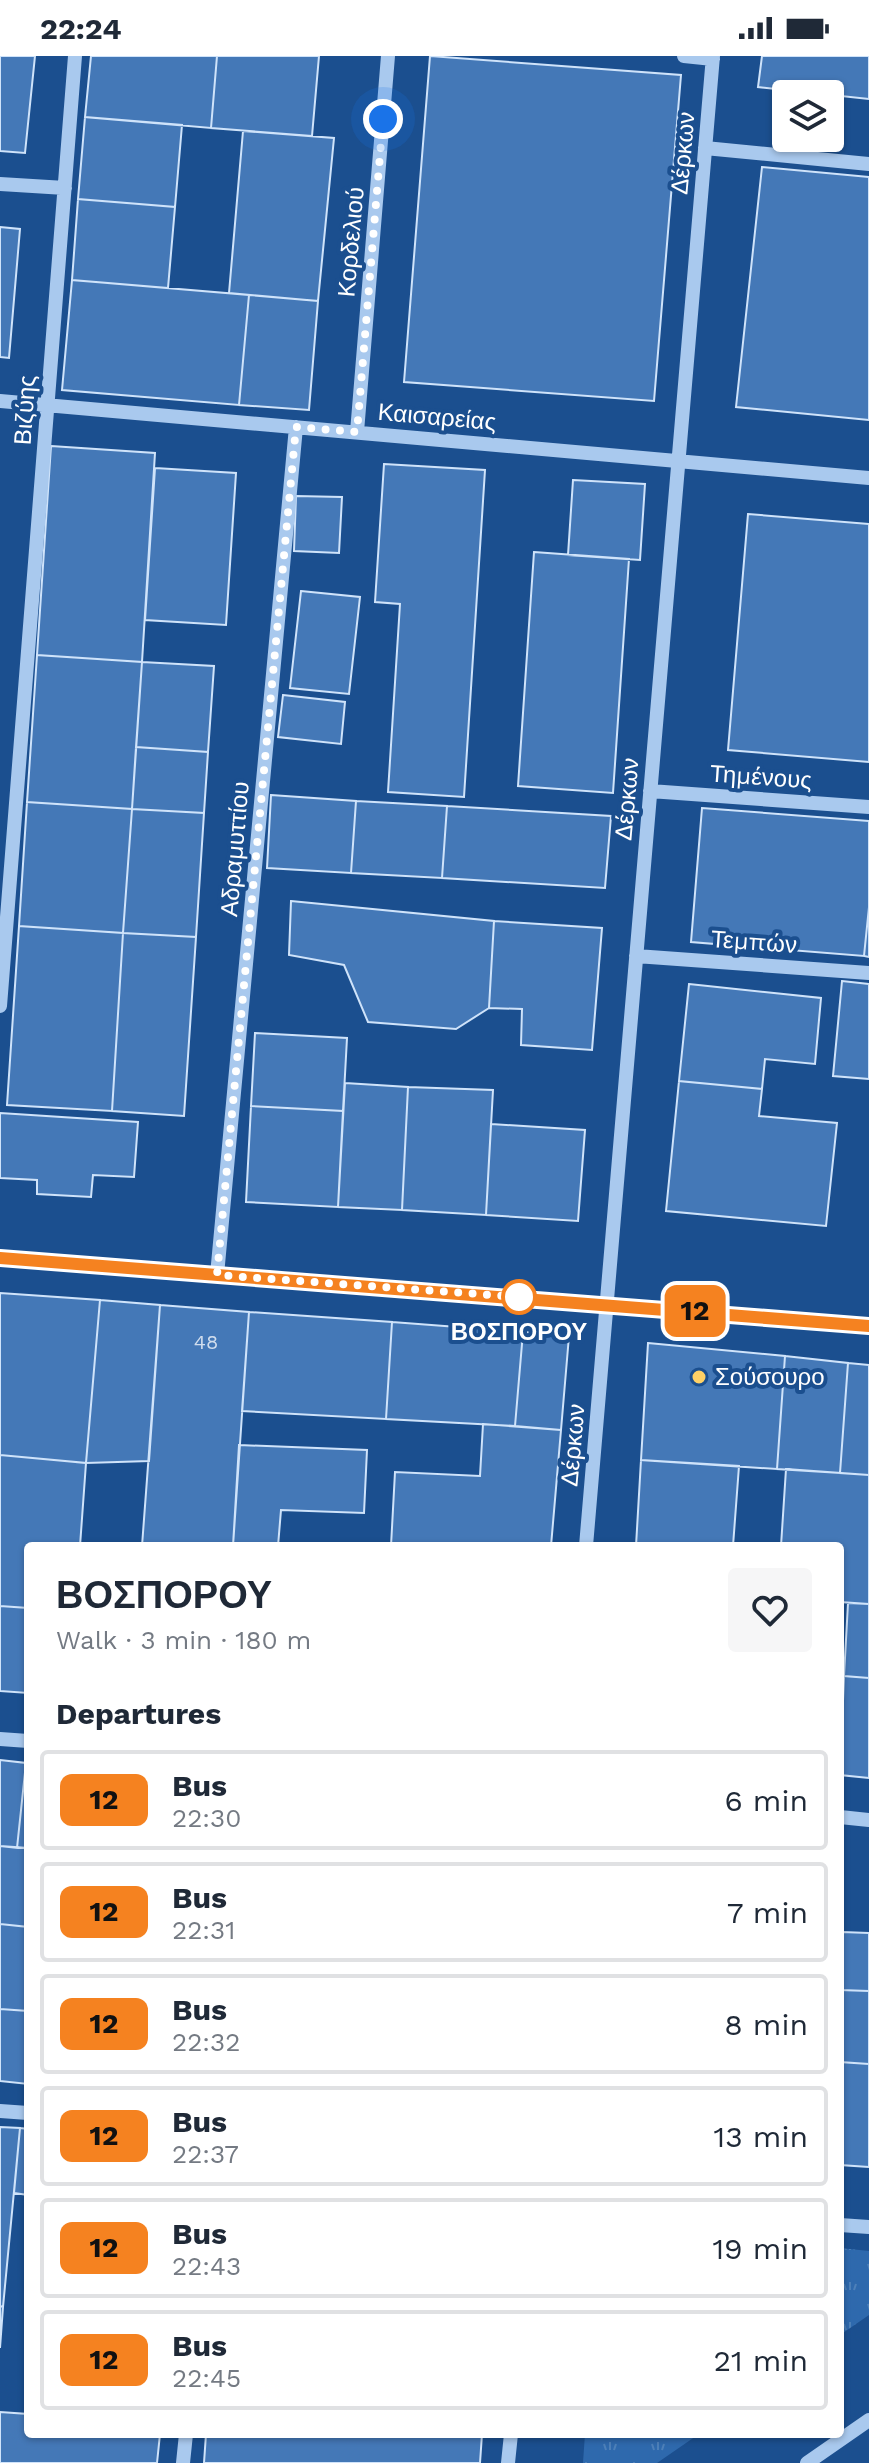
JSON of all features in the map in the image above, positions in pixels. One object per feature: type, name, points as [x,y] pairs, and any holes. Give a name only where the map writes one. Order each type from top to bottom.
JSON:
[{"type":"street","name":"Βιζύης","points":[[0,1006],[75,56]]},
{"type":"street","name":"Κορδελιού","points":[[357,432],[388,56]]},
{"type":"street","points":[[684,56],[713,58]]},
{"type":"street","name":"Δέρκων","points":[[586,1542],[713,58]]},
{"type":"street","points":[[705,148],[869,164]]},
{"type":"street","points":[[0,184],[65,188]]},
{"type":"street","name":"Καισαρείας","points":[[0,401],[869,478]]},
{"type":"street","name":"Αδραμυττίου","points":[[217,1275],[296,427]]},
{"type":"street","name":"Τημένους","points":[[650,791],[869,807]]},
{"type":"street","name":"Τεμπών","points":[[636,956],[869,973]]},
{"type":"street","points":[[0,1258],[869,1326]]},
{"type":"street","points":[[0,1739],[24,1741]]},
{"type":"street","points":[[844,1817],[869,1820]]},
{"type":"street","points":[[0,2111],[24,2113]]},
{"type":"street","points":[[844,2225],[869,2227]]},
{"type":"street","points":[[844,2437],[869,2420]]},
{"type":"street","points":[[183,2463],[186,2438]]},
{"type":"street","points":[[508,2463],[511,2438]]},
{"type":"street","points":[[807,2463],[843,2438]]},
{"type":"green space","points":[[844,2248],[869,2251],[869,2315],[844,2332]]},
{"type":"green space","points":[[585,2438],[693,2438],[657,2463],[583,2463]]},
{"type":"building","points":[[0,56],[35,56],[25,153],[0,151]]},
{"type":"building","points":[[91,56],[217,56],[211,128],[85,117]]},
{"type":"building","points":[[217,56],[319,56],[312,136],[211,128]]},
{"type":"building","points":[[430,56],[681,75],[654,401],[404,382]]},
{"type":"building","points":[[762,56],[869,56],[869,99],[844,96],[844,80],[772,80],[772,89],[758,87]]},
{"type":"building","points":[[85,117],[182,125],[175,207],[78,199]]},
{"type":"building","points":[[243,131],[334,138],[318,301],[229,293]]},
{"type":"building","points":[[762,167],[869,177],[869,420],[736,407]]},
{"type":"building","points":[[78,199],[175,207],[168,288],[72,280]]},
{"type":"building","points":[[0,227],[20,229],[9,358],[0,357]]},
{"type":"building","points":[[72,280],[249,295],[239,405],[62,390]]},
{"type":"building","points":[[249,295],[318,301],[309,410],[239,405]]},
{"type":"building","points":[[51,446],[155,453],[142,662],[37,655]]},
{"type":"building","points":[[384,464],[485,470],[464,797],[388,792],[400,604],[375,602]]},
{"type":"building","points":[[155,468],[236,473],[226,625],[145,620]]},
{"type":"building","points":[[573,480],[645,484],[640,560],[568,555]]},
{"type":"building","points":[[296,496],[342,497],[339,553],[294,551]]},
{"type":"building","points":[[748,514],[869,524],[869,762],[728,750]]},
{"type":"building","points":[[534,552],[629,559],[613,793],[518,786]]},
{"type":"building","points":[[301,591],[360,597],[349,694],[290,688]]},
{"type":"building","points":[[37,655],[142,662],[132,809],[27,802]]},
{"type":"building","points":[[142,662],[214,666],[208,752],[136,747]]},
{"type":"building","points":[[283,695],[345,702],[341,744],[278,737]]},
{"type":"building","points":[[136,747],[208,752],[204,813],[132,809]]},
{"type":"building","points":[[271,795],[356,801],[351,873],[267,868]]},
{"type":"building","points":[[356,801],[447,806],[442,878],[351,873]]},
{"type":"building","points":[[27,802],[132,809],[123,933],[19,926]]},
{"type":"building","points":[[447,806],[611,816],[605,888],[442,878]]},
{"type":"building","points":[[702,808],[869,821],[869,907],[864,956],[691,942]]},
{"type":"building","points":[[132,809],[204,813],[196,937],[123,933]]},
{"type":"building","points":[[291,901],[494,921],[489,1008],[456,1029],[368,1022],[344,965],[289,955]]},
{"type":"building","points":[[869,907],[869,957],[864,956]]},
{"type":"building","points":[[494,921],[602,928],[592,1050],[521,1045],[522,1009],[489,1008]]},
{"type":"building","points":[[19,926],[123,933],[112,1111],[7,1105]]},
{"type":"building","points":[[123,933],[196,937],[184,1116],[112,1111]]},
{"type":"building","points":[[842,981],[869,984],[869,1079],[833,1076]]},
{"type":"building","points":[[689,984],[821,998],[815,1064],[765,1059],[762,1089],[679,1081]]},
{"type":"building","points":[[255,1033],[347,1038],[343,1111],[251,1106]]},
{"type":"building","points":[[679,1081],[762,1089],[759,1116],[837,1123],[826,1226],[666,1211]]},
{"type":"building","points":[[345,1083],[408,1087],[402,1210],[338,1207]]},
{"type":"building","points":[[408,1087],[493,1090],[486,1215],[402,1210]]},
{"type":"building","points":[[251,1106],[343,1111],[338,1207],[246,1202]]},
{"type":"building","points":[[0,1113],[138,1122],[134,1177],[93,1175],[91,1197],[37,1194],[37,1180],[0,1178]]},
{"type":"building","points":[[491,1124],[585,1130],[578,1221],[486,1215]]},
{"type":"building","points":[[0,1293],[100,1300],[86,1463],[0,1455]]},
{"type":"building","points":[[100,1300],[160,1305],[149,1461],[86,1463]]},
{"type":"building","points":[[160,1305],[249,1312],[233,1542],[142,1542]]},
{"type":"building","points":[[249,1312],[392,1322],[386,1419],[242,1411]]},
{"type":"building","points":[[392,1322],[523,1332],[515,1426],[386,1419]]},
{"type":"building","points":[[523,1332],[569,1336],[561,1430],[515,1426]]},
{"type":"building","points":[[648,1343],[785,1356],[777,1469],[641,1460]]},
{"type":"building","points":[[785,1356],[848,1363],[840,1473],[777,1469]]},
{"type":"building","points":[[848,1363],[869,1365],[869,1475],[840,1473]]},
{"type":"building","points":[[483,1424],[561,1430],[551,1542],[391,1542],[395,1472],[480,1476]]},
{"type":"building","points":[[239,1445],[367,1450],[364,1513],[281,1510],[278,1542],[233,1542]]},
{"type":"building","points":[[0,1455],[86,1463],[80,1542],[24,1542],[24,1608],[0,1606]]},
{"type":"building","points":[[641,1460],[739,1466],[733,1542],[636,1542]]},
{"type":"building","points":[[786,1469],[869,1475],[869,1604],[844,1602],[844,1542],[781,1542]]},
{"type":"building","points":[[848,1603],[869,1604],[869,1678],[844,1676]]},
{"type":"building","points":[[0,1606],[24,1608],[24,1693],[0,1691]]},
{"type":"building","points":[[844,1676],[869,1678],[869,1778],[844,1775]]},
{"type":"building","points":[[0,1760],[24,1763],[17,1848],[0,1846]]},
{"type":"building","points":[[24,1782],[24,1848],[17,1848]]},
{"type":"building","points":[[0,1846],[24,1848],[24,1927],[0,1924]]},
{"type":"building","points":[[0,1924],[24,1927],[24,2011],[0,2009]]},
{"type":"building","points":[[844,1932],[869,1933],[869,1991],[844,1990]]},
{"type":"building","points":[[844,1990],[869,1991],[869,2064],[844,2062]]},
{"type":"building","points":[[0,2009],[24,2011],[24,2084],[0,2081]]},
{"type":"building","points":[[844,2062],[869,2064],[869,2167],[844,2165]]},
{"type":"building","points":[[0,2127],[20,2128],[3,2307],[0,2306]]},
{"type":"building","points":[[20,2128],[24,2128],[24,2194],[14,2193]]},
{"type":"building","points":[[0,2306],[3,2307],[0,2348]]},
{"type":"building","points":[[0,2412],[24,2414],[24,2438],[160,2438],[157,2463],[0,2463]]},
{"type":"building","points":[[206,2438],[482,2438],[480,2463],[204,2463]]},
{"type":"bus line","name":"12","points":[[0,1258],[869,1326]]},
{"type":"place","name":"ΒΟΣΠΟΡΟΥ","points":[[519,1297]]},
{"type":"place","name":"Σούσουρο","points":[[699,1377]]},
{"type":"route","points":[[383,119],[357,432],[296,427],[217,1275],[519,1297]]}]
